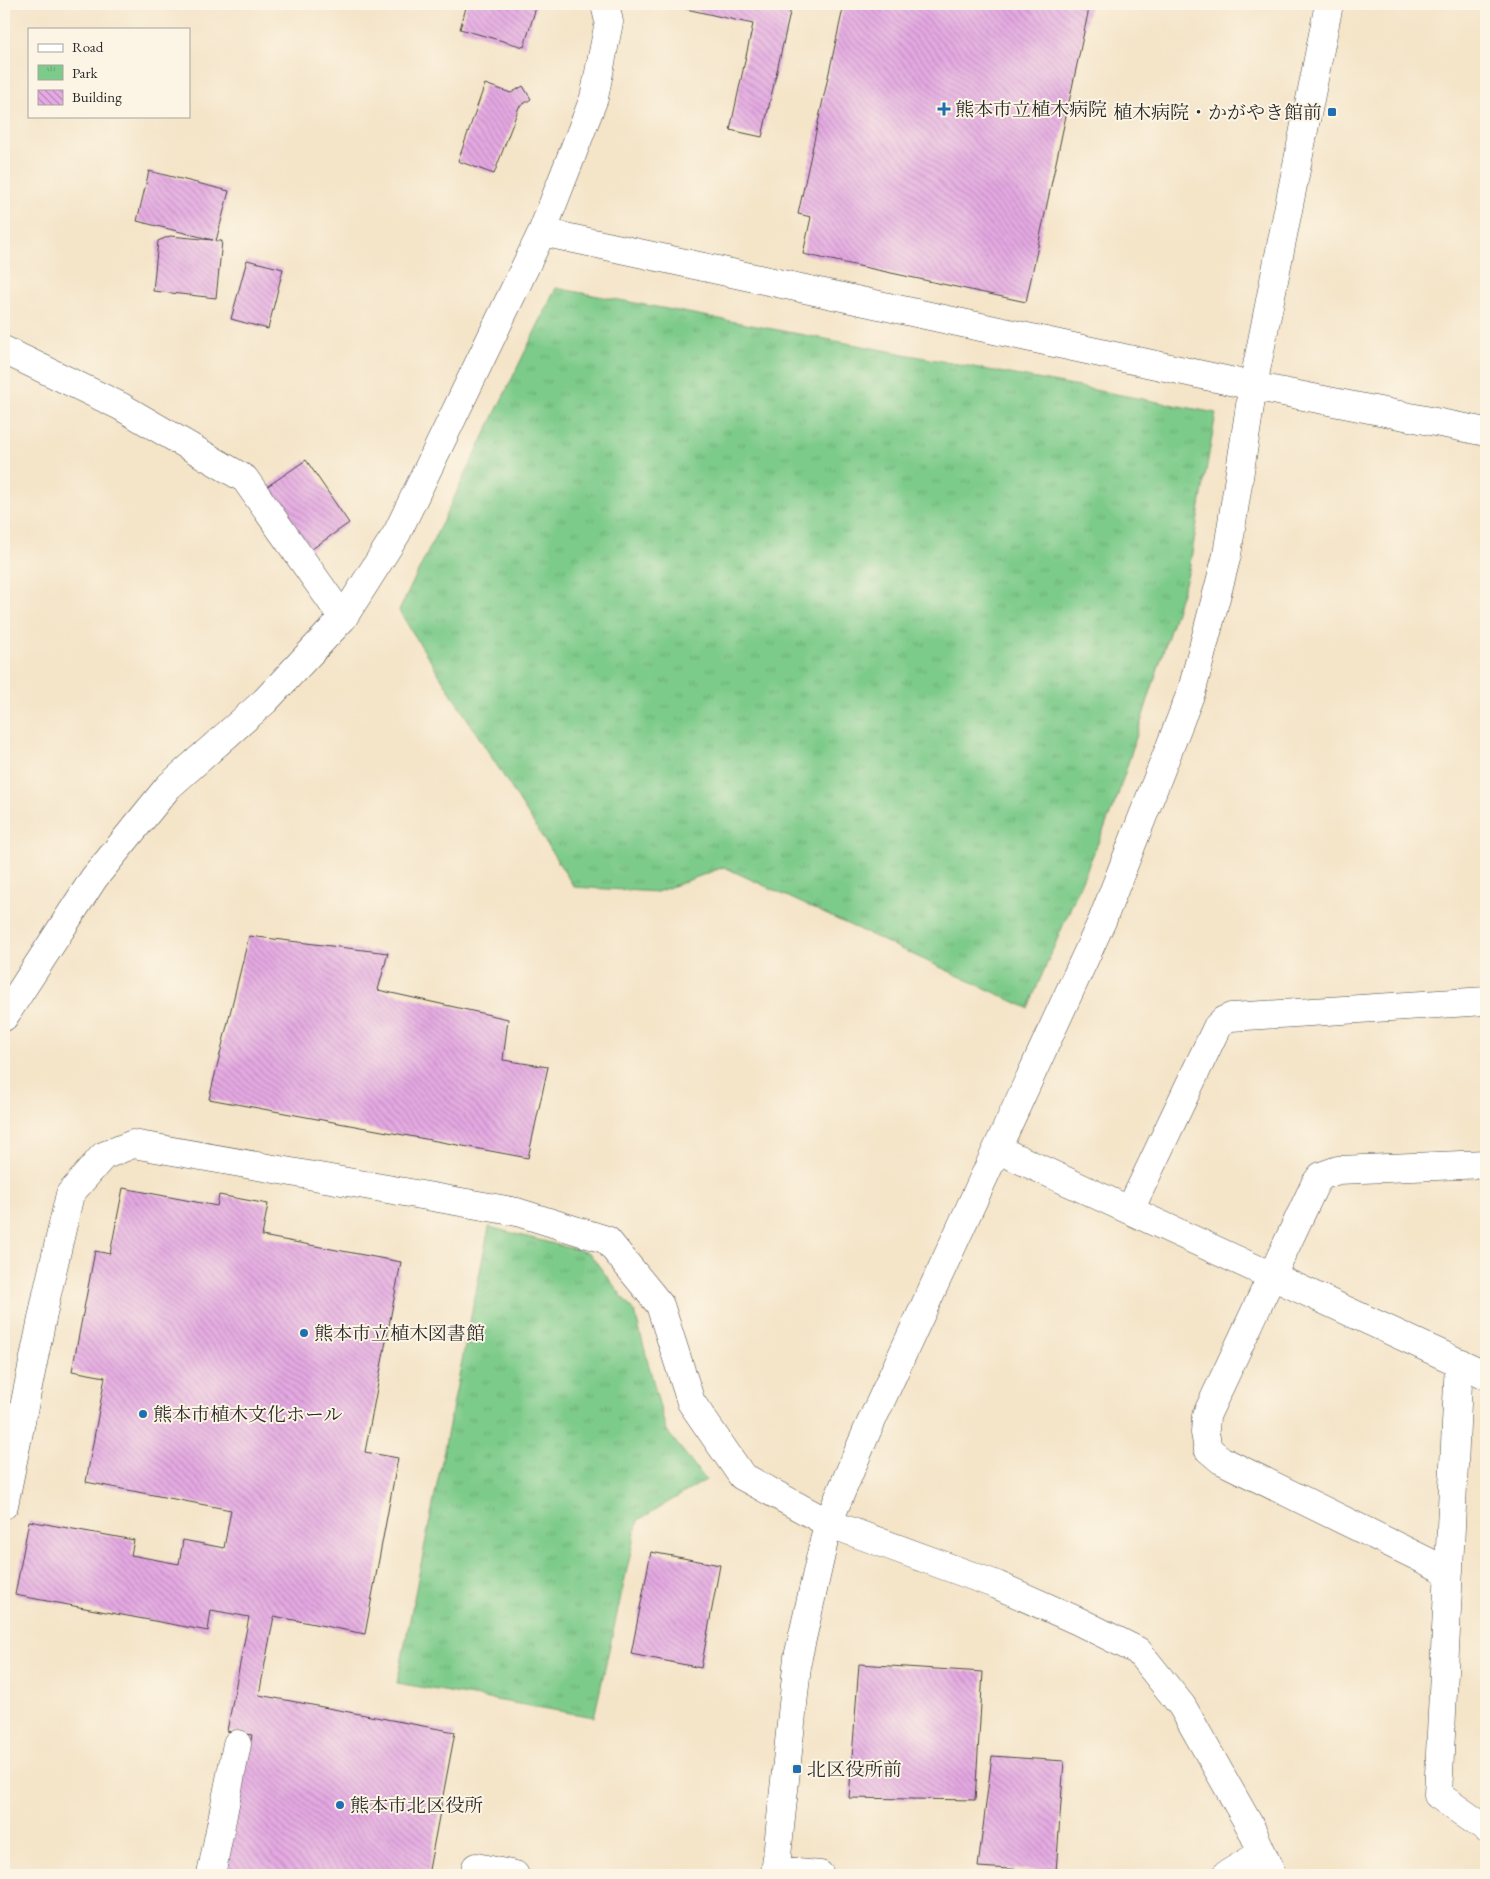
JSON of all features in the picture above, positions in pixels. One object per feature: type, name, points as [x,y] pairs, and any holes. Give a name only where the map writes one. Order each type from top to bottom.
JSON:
[{"type":"street","points":[[4,1017],[94,878],[168,788],[265,701],[343,618],[397,533],[542,232],[594,98],[609,22],[605,4]]},
{"type":"street","points":[[820,1875],[775,1873],[798,1658],[828,1523],[867,1431],[1102,921],[1192,690],[1227,555],[1253,386],[1329,4]]},
{"type":"street","points":[[542,232],[1253,386],[1486,432]]},
{"type":"street","points":[[4,350],[120,406],[246,479],[343,618]]},
{"type":"street","points":[[1130,1210],[1213,1036],[1224,1020],[1486,1001]]},
{"type":"street","points":[[4,1505],[47,1294],[70,1194],[103,1156],[133,1144],[517,1212],[607,1240],[660,1305],[691,1402],[742,1476],[828,1523],[997,1585],[1078,1620],[1138,1650],[1182,1706],[1251,1828],[1267,1864],[1226,1875]]},
{"type":"street","points":[[997,1148],[1486,1375]]},
{"type":"street","points":[[1449,1572],[1221,1460],[1208,1449],[1205,1432],[1206,1416],[1315,1184],[1321,1176],[1338,1170],[1486,1164]]},
{"type":"street","points":[[1459,1362],[1438,1795],[1486,1829]]},
{"type":"street","points":[[211,1875],[237,1744]]},
{"type":"street","points":[[474,1875],[476,1867],[515,1875]]},
{"type":"green space","points":[[556,288],[1216,413],[1189,570],[1117,798],[1028,1008],[724,867],[657,892],[574,887],[399,611]]},
{"type":"green space","points":[[489,1227],[589,1253],[635,1313],[666,1430],[706,1480],[638,1520],[594,1717],[397,1683]]},
{"type":"building","points":[[467,4],[537,4],[524,47],[460,29]]},
{"type":"building","points":[[664,4],[792,4],[762,137],[730,130],[753,24]]},
{"type":"building","name":"熊本市立植木病院","points":[[844,4],[1090,4],[1026,302],[803,254],[811,217],[798,214]]},
{"type":"building","points":[[485,84],[511,93],[523,86],[531,99],[519,107],[494,174],[458,161]]},
{"type":"building","points":[[149,171],[229,191],[216,241],[222,241],[216,298],[153,291],[158,241],[170,236],[213,240],[137,221]]},
{"type":"building","points":[[247,260],[283,269],[268,329],[231,319]]},
{"type":"building","points":[[306,460],[349,523],[305,554],[262,490]]},
{"type":"building","points":[[249,936],[388,953],[378,990],[508,1019],[503,1060],[548,1067],[528,1158],[209,1099]]},
{"type":"building","points":[[123,1188],[217,1206],[219,1195],[268,1204],[262,1236],[401,1262],[365,1452],[398,1458],[365,1634],[274,1616],[259,1695],[455,1732],[428,1875],[225,1875],[252,1735],[227,1731],[249,1617],[211,1610],[208,1631],[15,1595],[29,1521],[134,1540],[131,1555],[179,1564],[183,1540],[224,1548],[231,1510],[86,1482],[105,1377],[72,1371],[95,1251],[110,1254]]},
{"type":"building","points":[[651,1552],[720,1565],[701,1668],[631,1654]]},
{"type":"building","points":[[859,1664],[983,1672],[975,1800],[849,1798]]},
{"type":"building","points":[[992,1756],[1064,1761],[1056,1872],[978,1867]]},
{"type":"place","name":"熊本市立植木病院","points":[[944,109]]},
{"type":"place","name":"植木病院・かがやき館前","points":[[1332,112]]},
{"type":"place","name":"熊本市立植木図書館","points":[[304,1333]]},
{"type":"place","name":"熊本市植木文化ホール","points":[[143,1414]]},
{"type":"place","name":"北区役所前","points":[[797,1769]]},
{"type":"place","name":"熊本市北区役所","points":[[340,1805]]}]
